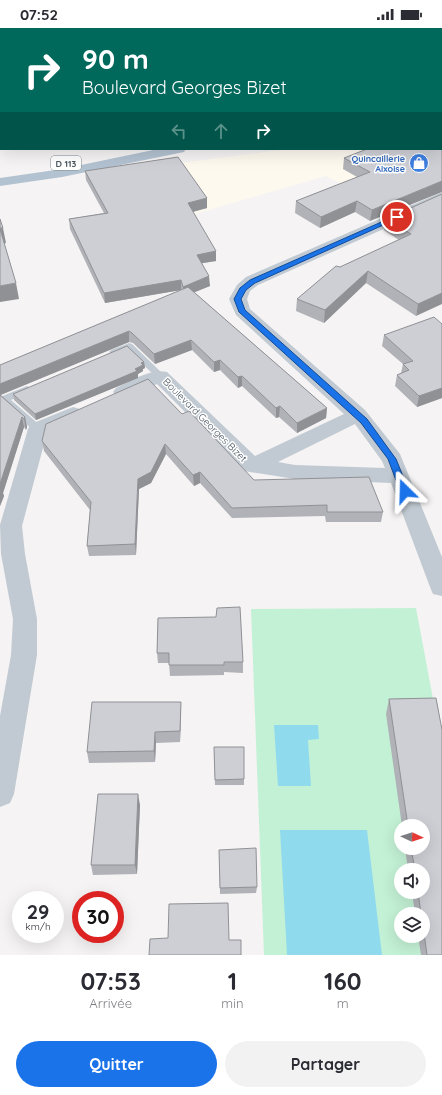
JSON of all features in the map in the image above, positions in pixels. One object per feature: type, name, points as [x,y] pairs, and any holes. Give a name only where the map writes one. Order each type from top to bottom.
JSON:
[{"type":"main road","name":"D 113","points":[[0,173],[60,164],[126,150]]},
{"type":"main road","name":"D 113","points":[[0,182],[62,173],[174,150]]},
{"type":"street","points":[[442,197],[252,281],[242,289],[238,299],[242,311],[364,421],[392,459],[442,587]]},
{"type":"street","name":"Boulevard Georges Bizet","points":[[38,429],[160,376],[252,466],[295,472],[399,476]]},
{"type":"street","name":"Boulevard Georges Bizet","points":[[252,466],[358,416]]},
{"type":"street","points":[[0,794],[24,655],[25,618],[13,554],[11,526],[38,429]]},
{"type":"lane","points":[[107,355],[129,346],[160,376]]},
{"type":"lane","points":[[34,386],[4,399],[38,429]]},
{"type":"shaded area","points":[[278,150],[441,150],[442,189],[393,211],[326,176],[188,216],[157,166]]},
{"type":"green space","points":[[416,608],[442,747],[442,955],[264,955],[251,609]]},
{"type":"water","points":[[274,725],[318,725],[319,739],[308,740],[311,786],[278,786]]},
{"type":"water","points":[[280,830],[367,830],[382,955],[287,955]]},
{"type":"building","points":[[364,150],[442,150],[442,181],[372,210],[357,201],[321,217],[296,201],[370,172],[344,158]]},
{"type":"building","points":[[178,157],[207,198],[188,203],[216,251],[197,255],[209,276],[183,287],[181,280],[104,293],[69,219],[108,213],[85,171]]},
{"type":"building","points":[[442,194],[442,293],[418,304],[368,271],[325,310],[297,299],[336,266],[340,267],[411,234],[386,219]]},
{"type":"building","points":[[0,219],[3,228],[0,228]]},
{"type":"building","points":[[0,229],[16,283],[0,286]]},
{"type":"building","points":[[188,287],[327,408],[297,423],[280,406],[276,408],[242,376],[238,377],[220,360],[214,362],[191,340],[154,354],[129,331],[0,384],[0,365]]},
{"type":"building","points":[[434,317],[442,324],[442,388],[419,396],[397,375],[409,370],[403,364],[413,361],[384,335]]},
{"type":"building","points":[[127,346],[144,362],[141,363],[143,365],[135,369],[137,371],[35,414],[13,394]]},
{"type":"building","points":[[148,379],[182,414],[189,411],[254,480],[369,477],[383,512],[327,512],[327,505],[232,508],[200,472],[193,475],[165,444],[151,472],[138,479],[135,544],[87,546],[91,502],[42,441],[46,424]]},
{"type":"building","points":[[0,395],[25,417],[24,419],[22,417],[0,484]]},
{"type":"building","points":[[240,607],[243,662],[224,662],[224,665],[169,665],[169,653],[157,653],[158,618],[216,617],[217,608]]},
{"type":"building","points":[[436,698],[442,730],[442,955],[427,955],[425,943],[430,943],[430,907],[420,907],[419,899],[430,899],[430,863],[414,863],[412,855],[430,855],[430,819],[407,819],[389,699]]},
{"type":"building","points":[[92,702],[181,702],[180,731],[155,732],[154,751],[87,752]]},
{"type":"building","points":[[214,747],[244,747],[244,779],[215,780]]},
{"type":"building","points":[[98,794],[138,794],[135,865],[91,865]]},
{"type":"building","points":[[256,848],[257,887],[220,888],[219,850]]},
{"type":"building","points":[[228,903],[229,940],[241,940],[241,955],[149,955],[150,939],[168,938],[169,904]]},
{"type":"place","name":"Quincaillerie Aixoise","points":[[419,163]]},
{"type":"route","points":[[397,217],[252,281],[242,289],[238,299],[242,311],[364,421],[392,459],[405,491]]}]
